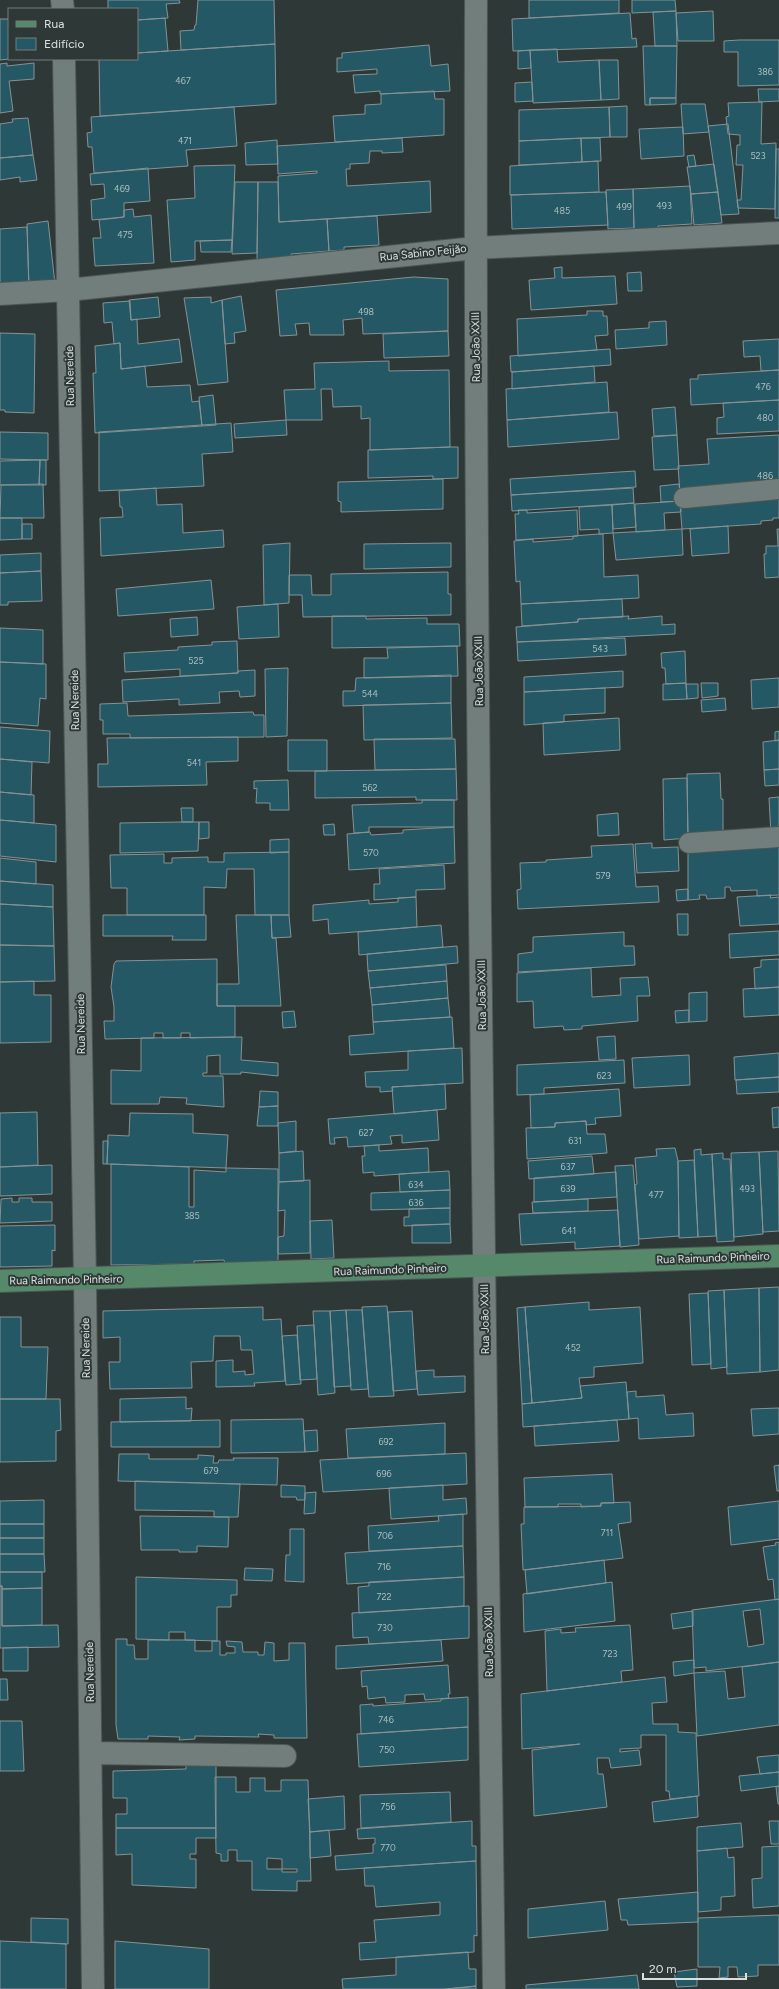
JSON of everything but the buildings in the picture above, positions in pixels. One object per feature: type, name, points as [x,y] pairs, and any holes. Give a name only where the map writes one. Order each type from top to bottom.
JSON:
[{"type":"street","name":"Rua João XXIII","points":[[476,0],[475,248],[484,1266],[494,1989]]},
{"type":"street","name":"Rua Nereide","points":[[64,60],[86,1280],[94,1989]]},
{"type":"street","name":"Rua Sabino Feijão","points":[[0,294],[68,290],[475,248],[779,233]]},
{"type":"street","name":"Rua Raimundo Pinheiro","points":[[0,1282],[779,1256]]},
{"type":"street","points":[[91,1753],[285,1756]]},
{"type":"lane","points":[[684,498],[779,489]]},
{"type":"lane","points":[[688,842],[779,837]]}]
